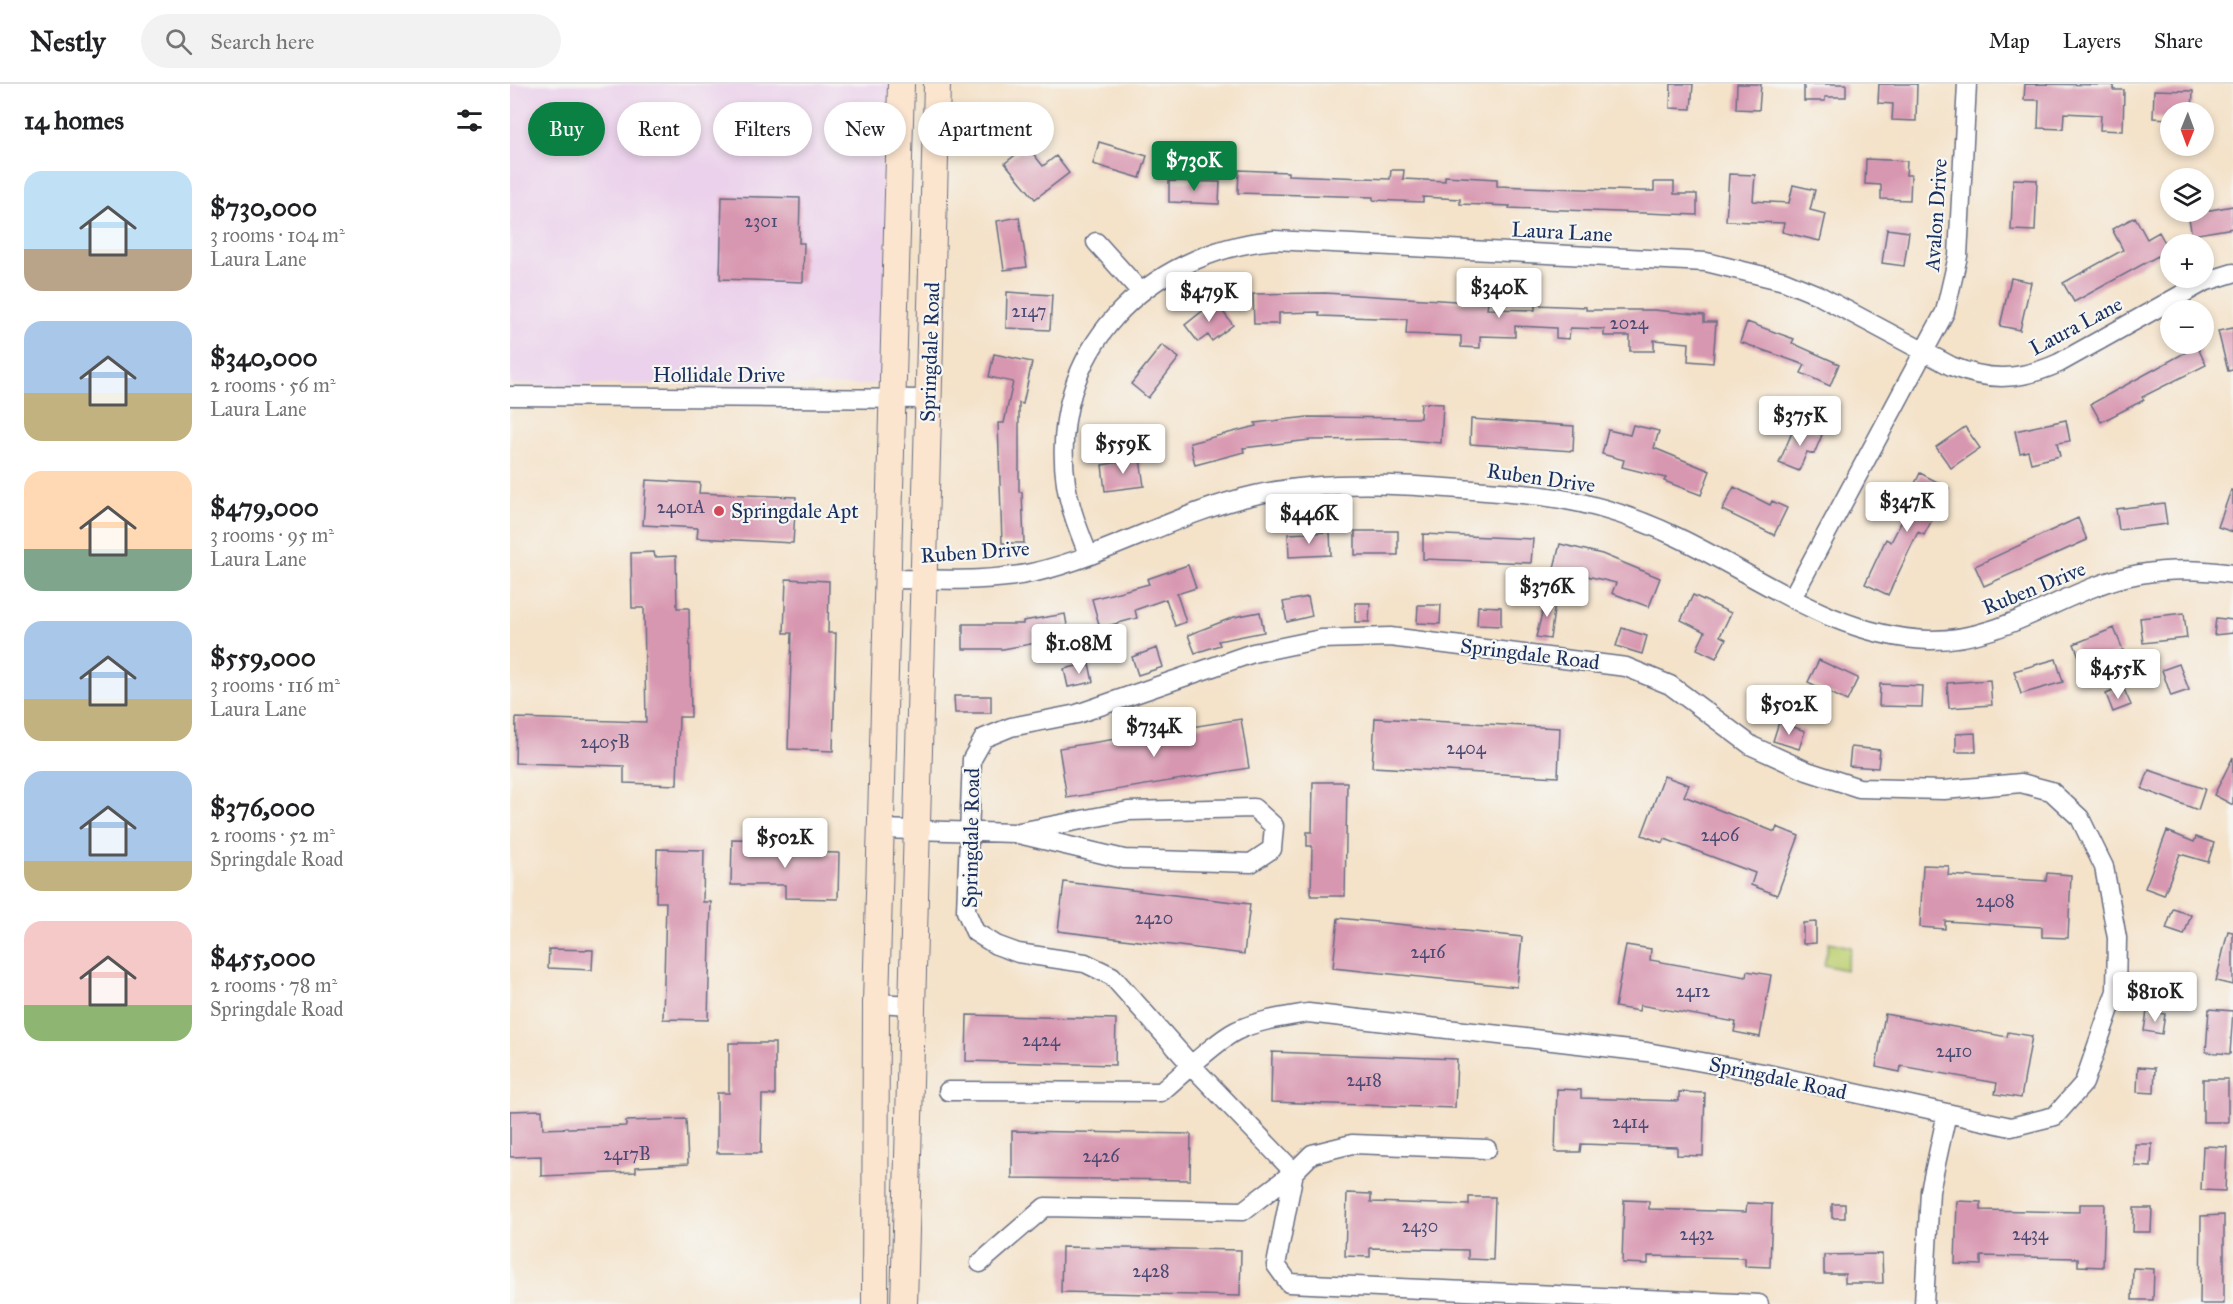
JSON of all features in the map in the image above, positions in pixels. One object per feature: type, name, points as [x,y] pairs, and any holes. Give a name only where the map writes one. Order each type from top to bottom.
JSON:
[{"type":"street","name":"Springdale Road","points":[[875,1304],[876,1004],[901,84]]},
{"type":"street","name":"Springdale Road","points":[[904,1304],[937,84]]},
{"type":"street","name":"Avalon Drive","points":[[1792,598],[1945,312],[1954,282],[1958,256],[1968,84]]},
{"type":"street","name":"Laura Lane","points":[[1088,554],[1073,513],[1067,485],[1066,434],[1070,403],[1084,364],[1095,344],[1117,314],[1141,292],[1170,271],[1202,255],[1242,243],[1274,240],[1706,262],[1784,280],[1924,353],[1970,374],[1998,378],[2024,376],[2059,363],[2204,282],[2233,273]]},
{"type":"street","points":[[1096,242],[1141,292]]},
{"type":"street","name":"Hollidale Drive","points":[[510,396],[928,399]]},
{"type":"street","name":"Ruben Drive","points":[[888,579],[1010,577],[1037,572],[1216,505],[1298,488],[1341,485],[1525,494],[1570,501],[1640,522],[1677,537],[1839,622],[1873,633],[1933,640],[1969,636],[2004,628],[2074,595],[2123,578],[2176,570],[2233,574]]},
{"type":"street","name":"Springdale Road","points":[[948,1091],[1161,1092],[1192,1066],[1234,1032],[1264,1021],[1308,1013],[1647,1052],[1763,1073],[2011,1127],[2055,1116],[2084,1083],[2116,991],[2118,938],[2104,867],[2080,818],[2051,790],[2020,783],[1944,790],[1859,788],[1807,771],[1752,746],[1670,685],[1626,667],[1390,637],[1321,639],[1253,653],[1077,714],[1011,727],[984,738],[972,759],[967,831],[966,911],[975,932],[996,945],[1018,953],[1085,963],[1112,976],[1192,1066],[1294,1172]]},
{"type":"street","points":[[881,829],[1014,832],[1140,810],[1254,808],[1274,826],[1272,849],[1251,863],[1124,859],[1014,832]]},
{"type":"street","points":[[876,1004],[912,1005]]},
{"type":"street","points":[[1924,1304],[1930,1191],[1947,1113]]},
{"type":"street","points":[[980,1263],[1045,1207],[1242,1211],[1294,1172],[1312,1154],[1352,1144],[1487,1149]]},
{"type":"street","points":[[1294,1172],[1276,1264],[1288,1283],[1759,1304]]},
{"type":"shaded area","points":[[510,84],[892,84],[891,102],[824,102],[824,156],[890,156],[883,373],[879,382],[869,385],[510,385]]},
{"type":"green space","points":[[1829,942],[1851,947],[1846,970],[1824,965]]},
{"type":"building","points":[[1671,84],[1693,84],[1691,109],[1670,108]]},
{"type":"building","points":[[1737,84],[1761,84],[1759,110],[1736,109]]},
{"type":"building","points":[[1804,84],[1846,84],[1846,97],[1825,97],[1825,101],[1804,101]]},
{"type":"building","points":[[1879,84],[1917,84],[1916,121],[1892,120],[1893,104],[1878,103]]},
{"type":"building","points":[[2025,84],[2114,85],[2113,90],[2124,90],[2123,131],[2100,130],[2101,115],[2064,113],[2063,129],[2038,128],[2039,100],[2024,100]]},
{"type":"building","points":[[2154,90],[2193,91],[2192,102],[2160,102],[2160,118],[2153,118]]},
{"type":"building","points":[[1099,142],[1147,156],[1140,178],[1093,164]]},
{"type":"building","points":[[1014,156],[1035,156],[1043,166],[1056,156],[1069,173],[1035,199],[1005,163]]},
{"type":"building","points":[[1866,159],[1907,161],[1906,175],[1911,175],[1910,200],[1881,199],[1881,185],[1865,184]]},
{"type":"building","points":[[1239,170],[1288,172],[1288,175],[1390,179],[1391,170],[1404,170],[1403,179],[1445,181],[1445,176],[1497,179],[1497,186],[1641,191],[1654,191],[1654,182],[1674,182],[1674,194],[1697,194],[1697,215],[1509,208],[1510,206],[1460,204],[1460,199],[1423,197],[1423,202],[1373,200],[1373,197],[1238,193]]},
{"type":"building","points":[[1729,174],[1755,175],[1753,201],[1789,203],[1793,185],[1815,190],[1810,210],[1826,214],[1820,241],[1782,232],[1784,223],[1726,221]]},
{"type":"building","points":[[2013,179],[2037,180],[2035,231],[2011,230]]},
{"type":"building","points":[[1169,181],[1220,182],[1219,204],[1169,202]]},
{"type":"building","points":[[722,196],[800,198],[799,243],[804,243],[803,282],[720,279]]},
{"type":"building","points":[[2233,206],[2233,228],[2192,234],[2190,222],[2214,222],[2214,209]]},
{"type":"building","points":[[1019,217],[1027,267],[1004,270],[997,221]]},
{"type":"building","points":[[2135,217],[2147,239],[2159,232],[2160,255],[2074,302],[2063,283],[2123,250],[2112,229]]},
{"type":"building","points":[[1887,229],[1909,232],[1904,266],[1882,263]]},
{"type":"building","points":[[2011,278],[2031,282],[2020,330],[2000,326]]},
{"type":"building","points":[[1007,292],[1052,295],[1050,330],[1006,328]]},
{"type":"building","points":[[1325,293],[1488,303],[1487,309],[1535,310],[1535,305],[1586,307],[1586,310],[1654,310],[1704,315],[1704,322],[1716,322],[1713,363],[1688,361],[1689,343],[1654,340],[1654,351],[1630,351],[1630,336],[1604,336],[1604,329],[1570,328],[1569,339],[1556,338],[1556,328],[1515,326],[1515,337],[1480,336],[1480,348],[1461,347],[1461,336],[1406,334],[1407,319],[1319,316],[1319,312],[1279,313],[1279,324],[1254,324],[1253,294]]},
{"type":"building","points":[[1215,301],[1233,325],[1212,341],[1208,335],[1198,342],[1185,325]]},
{"type":"building","points":[[1747,322],[1794,339],[1792,343],[1839,364],[1830,386],[1801,373],[1805,365],[1740,342]]},
{"type":"building","points":[[2233,328],[2233,370],[2228,371],[2218,331]]},
{"type":"building","points":[[1162,345],[1179,358],[1148,398],[1131,384]]},
{"type":"building","points":[[994,354],[1032,362],[1023,404],[1019,403],[1019,492],[1022,492],[1024,543],[1002,543],[998,423],[1004,423],[1013,382],[989,377]]},
{"type":"building","points":[[2182,354],[2201,354],[2206,365],[2142,397],[2144,400],[2101,422],[2091,404]]},
{"type":"building","points":[[1421,403],[1443,404],[1441,443],[1397,439],[1310,440],[1243,448],[1244,452],[1195,465],[1190,443],[1256,426],[1255,423],[1308,417],[1420,418]]},
{"type":"building","points":[[1471,419],[1574,426],[1573,451],[1470,444]]},
{"type":"building","points":[[2066,420],[2070,441],[2057,443],[2060,456],[2031,463],[2028,451],[2020,453],[2015,431]]},
{"type":"building","points":[[1796,423],[1822,435],[1814,454],[1807,452],[1799,471],[1779,463]]},
{"type":"building","points":[[1633,425],[1659,431],[1654,448],[1710,471],[1701,495],[1664,481],[1666,478],[1622,467],[1624,460],[1602,454],[1608,430],[1630,435]]},
{"type":"building","points":[[1965,427],[1980,448],[1951,468],[1936,447]]},
{"type":"building","points":[[1140,459],[1144,486],[1105,491],[1102,465]]},
{"type":"building","points":[[1920,473],[1949,488],[1924,535],[1918,532],[1888,595],[1865,584],[1886,539],[1891,542],[1914,498],[1909,496]]},
{"type":"building","name":"Springdale Apt","points":[[646,480],[700,483],[699,493],[796,497],[793,543],[697,538],[698,528],[643,525]]},
{"type":"building","points":[[1734,487],[1770,505],[1772,501],[1787,508],[1774,535],[1722,510]]},
{"type":"building","points":[[2231,490],[2233,491],[2233,532],[2218,527]]},
{"type":"building","points":[[2164,503],[2167,524],[2119,530],[2116,509]]},
{"type":"building","points":[[2078,518],[2087,540],[1984,586],[1975,566]]},
{"type":"building","points":[[1355,531],[1398,531],[1398,555],[1355,555]]},
{"type":"building","points":[[1330,532],[1331,555],[1289,557],[1288,534]]},
{"type":"building","points":[[1423,534],[1533,539],[1531,563],[1423,559]]},
{"type":"building","points":[[1560,544],[1602,554],[1660,578],[1649,607],[1612,593],[1616,583],[1554,568]]},
{"type":"building","points":[[654,552],[655,557],[676,556],[677,608],[689,608],[691,717],[679,717],[677,785],[624,783],[624,766],[515,763],[516,718],[646,722],[644,608],[632,608],[631,553]]},
{"type":"building","points":[[1188,565],[1196,588],[1177,594],[1186,622],[1175,626],[1166,599],[1135,610],[1137,618],[1100,628],[1092,599],[1149,584],[1147,579]]},
{"type":"building","points":[[786,579],[829,581],[828,633],[836,633],[833,751],[788,749],[792,633],[784,633]]},
{"type":"building","points":[[1547,594],[1556,596],[1550,639],[1536,637]]},
{"type":"building","points":[[1693,595],[1731,613],[1720,636],[1726,639],[1716,658],[1697,649],[1705,632],[1681,620]]},
{"type":"building","points":[[1308,597],[1312,616],[1287,622],[1283,602]]},
{"type":"building","points":[[1355,603],[1370,603],[1369,622],[1355,622]]},
{"type":"building","points":[[1418,605],[1441,605],[1440,624],[1417,623]]},
{"type":"building","points":[[1478,606],[1501,607],[1501,626],[1477,625]]},
{"type":"building","points":[[1260,612],[1264,632],[1218,641],[1220,645],[1195,653],[1188,635],[1234,617]]},
{"type":"building","points":[[2184,613],[2187,638],[2143,643],[2140,618]]},
{"type":"building","points":[[1065,614],[1069,637],[1003,649],[963,649],[963,624],[1023,624],[1023,621]]},
{"type":"building","points":[[2216,618],[2233,620],[2233,633],[2214,635]]},
{"type":"building","points":[[1622,628],[1647,636],[1642,654],[1616,646]]},
{"type":"building","points":[[2114,628],[2123,650],[2083,666],[2074,644]]},
{"type":"building","points":[[1157,648],[1163,667],[1138,675],[1132,657]]},
{"type":"building","points":[[2056,659],[2063,682],[2021,694],[2014,671]]},
{"type":"building","points":[[1819,660],[1858,678],[1847,701],[1808,682]]},
{"type":"building","points":[[1089,663],[1093,682],[1068,687],[1064,669]]},
{"type":"building","points":[[2179,664],[2189,690],[2171,696],[2162,670]]},
{"type":"building","points":[[1990,680],[1992,705],[1949,708],[1947,683]]},
{"type":"building","points":[[1880,684],[1923,686],[1922,707],[1879,706]]},
{"type":"building","points":[[2123,687],[2131,705],[2113,712],[2106,694]]},
{"type":"building","points":[[954,696],[991,696],[991,713],[955,713]]},
{"type":"building","points":[[1375,718],[1560,728],[1558,777],[1372,767]]},
{"type":"building","points":[[1241,719],[1249,768],[1067,798],[1059,748]]},
{"type":"building","points":[[1779,722],[1805,731],[1799,749],[1773,741]]},
{"type":"building","points":[[1975,733],[1976,752],[1956,752],[1956,734]]},
{"type":"building","points":[[1851,747],[1880,750],[1878,768],[1849,766]]},
{"type":"building","points":[[2233,757],[2233,805],[2214,795]]},
{"type":"building","points":[[2149,770],[2205,789],[2198,810],[2142,789]]},
{"type":"building","points":[[1664,776],[1689,785],[1684,796],[1775,832],[1777,827],[1799,836],[1777,895],[1751,885],[1755,873],[1665,839],[1663,843],[1642,835]]},
{"type":"building","points":[[1313,782],[1347,782],[1345,896],[1311,896],[1312,846],[1307,846],[1307,832],[1312,832]]},
{"type":"building","points":[[2167,831],[2194,842],[2196,837],[2214,843],[2208,862],[2180,854],[2164,895],[2145,888]]},
{"type":"building","points":[[732,839],[786,840],[786,852],[839,853],[838,899],[785,898],[785,885],[731,885]]},
{"type":"building","points":[[657,849],[704,850],[703,902],[711,902],[708,1020],[663,1019],[666,902],[656,902]]},
{"type":"building","points":[[1923,865],[1949,866],[1948,875],[2046,881],[2047,873],[2071,875],[2068,938],[2042,937],[2042,927],[1945,921],[1945,929],[1920,927]]},
{"type":"building","points":[[1064,882],[1250,904],[1244,954],[1058,931]]},
{"type":"building","points":[[2173,909],[2191,915],[2184,935],[2166,929]]},
{"type":"building","points":[[1338,918],[1522,937],[1517,987],[1333,968]]},
{"type":"building","points":[[1816,922],[1816,943],[1803,944],[1803,923]]},
{"type":"building","points":[[2228,931],[2233,932],[2233,985],[2216,981]]},
{"type":"building","points":[[1626,945],[1651,949],[1650,960],[1746,977],[1747,971],[1771,975],[1760,1037],[1734,1032],[1736,1022],[1640,1005],[1639,1011],[1615,1007]]},
{"type":"building","points":[[549,949],[593,950],[592,970],[548,968]]},
{"type":"building","points":[[2209,1009],[2233,1011],[2230,1054],[2206,1052]]},
{"type":"building","points":[[2147,1011],[2165,1014],[2162,1034],[2144,1031]]},
{"type":"building","points":[[1885,1014],[2007,1037],[2008,1032],[2032,1036],[2021,1098],[1995,1094],[1997,1083],[1901,1066],[1900,1072],[1876,1067]]},
{"type":"building","points":[[967,1015],[1116,1019],[1115,1065],[966,1061]]},
{"type":"building","points":[[729,1043],[775,1043],[775,1095],[762,1095],[761,1153],[717,1153],[717,1093],[729,1093]]},
{"type":"building","points":[[1272,1052],[1457,1059],[1455,1108],[1271,1102]]},
{"type":"building","points":[[2138,1067],[2155,1068],[2154,1093],[2137,1092]]},
{"type":"building","points":[[2203,1079],[2228,1079],[2228,1122],[2203,1122]]},
{"type":"building","points":[[1557,1089],[1581,1090],[1581,1098],[1679,1101],[1679,1092],[1705,1093],[1703,1156],[1677,1155],[1677,1147],[1581,1144],[1580,1152],[1555,1152]]},
{"type":"building","points":[[542,1110],[543,1129],[626,1126],[626,1121],[686,1119],[688,1164],[636,1167],[636,1172],[541,1176],[541,1156],[510,1157],[510,1111]]},
{"type":"building","points":[[1012,1131],[1191,1134],[1190,1180],[1012,1178]]},
{"type":"building","points":[[2135,1144],[2152,1144],[2151,1167],[2135,1166]]},
{"type":"building","points":[[2203,1146],[2227,1147],[2225,1191],[2201,1190]]},
{"type":"building","points":[[1347,1193],[1371,1194],[1371,1202],[1469,1205],[1469,1197],[1495,1197],[1493,1260],[1468,1259],[1468,1250],[1370,1248],[1370,1257],[1345,1256]]},
{"type":"building","points":[[1624,1200],[1649,1201],[1649,1209],[1746,1212],[1747,1203],[1772,1204],[1770,1267],[1745,1266],[1745,1258],[1648,1256],[1648,1264],[1622,1263]]},
{"type":"building","points":[[1957,1201],[1981,1202],[1981,1210],[2080,1212],[2080,1204],[2105,1204],[2103,1267],[2078,1266],[2078,1258],[1981,1256],[1981,1265],[1955,1264]]},
{"type":"building","points":[[1832,1204],[1845,1204],[1845,1218],[1832,1218]]},
{"type":"building","points":[[2134,1208],[2152,1208],[2151,1232],[2133,1232]]},
{"type":"building","points":[[2224,1215],[2224,1304],[2200,1304],[2201,1216]]},
{"type":"building","points":[[1062,1247],[1241,1250],[1240,1296],[1061,1292]]},
{"type":"building","points":[[1882,1254],[1883,1283],[1845,1283],[1845,1274],[1824,1274],[1824,1255]]},
{"type":"building","points":[[2133,1268],[2154,1269],[2153,1300],[2132,1300]]},
{"type":"place","name":"Springdale Apt","points":[[719,511]]}]
